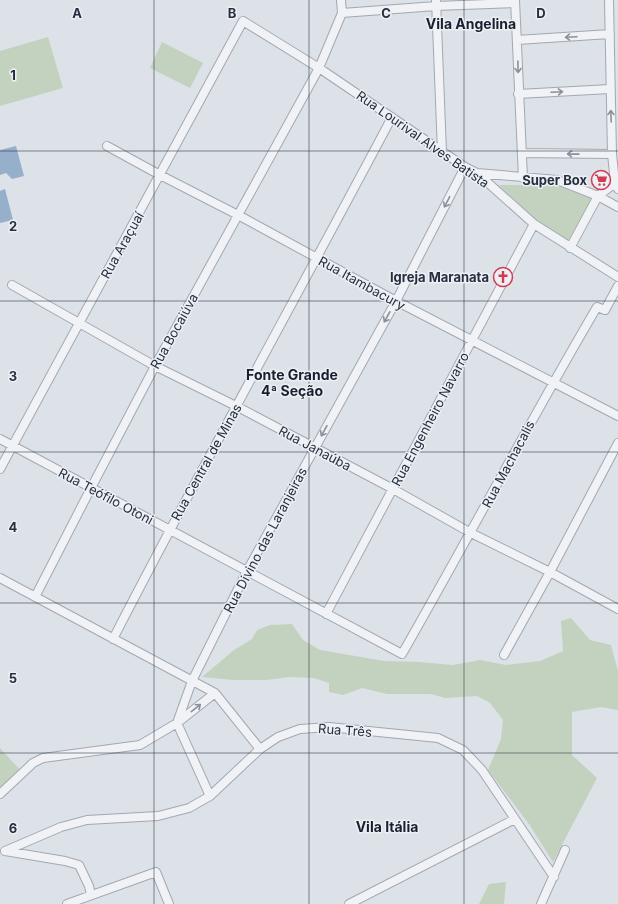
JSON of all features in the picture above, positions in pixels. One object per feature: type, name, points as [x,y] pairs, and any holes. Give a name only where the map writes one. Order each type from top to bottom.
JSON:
[{"type":"street","points":[[341,0],[342,13],[436,3],[515,1],[518,94],[523,178]]},
{"type":"street","points":[[570,248],[598,196],[616,186],[612,154],[609,0]]},
{"type":"street","points":[[436,3],[442,152]]},
{"type":"street","name":"Rua Bocaiúva","points":[[35,597],[155,366],[319,68],[342,13]]},
{"type":"street","name":"Rua Lourival Alves Batista","points":[[243,21],[319,68],[442,152],[477,174],[534,224],[618,277]]},
{"type":"street","name":"Rua Araçuaí","points":[[0,468],[243,21]]},
{"type":"street","points":[[517,40],[610,34]]},
{"type":"street","points":[[518,94],[610,89]]},
{"type":"street","name":"Rua Central de Minas","points":[[113,639],[169,529],[392,117]]},
{"type":"street","name":"Rua Itambacury","points":[[107,146],[160,176],[238,215],[396,301],[618,416]]},
{"type":"street","points":[[522,153],[612,154]]},
{"type":"street","name":"Rua Divino das Laranjeiras","points":[[177,723],[192,681],[247,571],[396,301],[465,167]]},
{"type":"street","points":[[477,174],[557,180],[598,196],[618,207]]},
{"type":"street","name":"Rua Engenheiro Navarro","points":[[326,614],[534,224]]},
{"type":"street","name":"Rua Janaúba","points":[[12,285],[155,366],[236,406],[315,449],[393,488],[471,533],[550,572],[618,609]]},
{"type":"street","name":"Rua Machacalis","points":[[402,654],[471,533],[552,383],[597,307],[605,310],[618,286]]},
{"type":"street","name":"Rua Teófilo Otoni","points":[[0,439],[402,654]]},
{"type":"street","points":[[504,655],[550,572],[618,443]]},
{"type":"street","points":[[0,578],[215,693],[260,749]]},
{"type":"street","points":[[0,794],[33,763],[43,758],[140,745],[177,723],[215,693]]},
{"type":"street","points":[[177,723],[210,796]]},
{"type":"street","name":"Rua Três","points":[[3,851],[61,827],[88,820],[158,816],[189,808],[210,796],[260,749],[278,737],[300,729],[329,727],[438,738],[463,750],[482,770],[554,877]]},
{"type":"street","points":[[349,904],[515,819]]},
{"type":"street","points":[[541,904],[566,850]]},
{"type":"street","points":[[3,851],[65,861],[79,865],[89,886],[91,895]]},
{"type":"street","points":[[66,904],[156,872],[169,904]]},
{"type":"green space","points":[[48,37],[63,88],[0,106],[0,51]]},
{"type":"green space","points":[[162,42],[203,63],[190,88],[150,68]]},
{"type":"green space","points":[[499,185],[555,185],[592,199],[568,241],[537,222]]},
{"type":"green space","points":[[571,618],[590,640],[611,645],[618,671],[618,710],[601,707],[572,712],[572,755],[597,778],[553,862],[529,824],[488,770],[501,739],[503,720],[490,703],[477,696],[445,698],[431,694],[387,694],[362,688],[343,695],[329,692],[329,683],[314,678],[289,677],[267,680],[233,680],[202,677],[234,650],[252,639],[257,630],[270,625],[292,624],[303,640],[320,650],[384,661],[453,665],[480,660],[506,665],[540,661],[563,651],[561,621]]},
{"type":"green space","points":[[0,748],[22,772],[0,792]]},
{"type":"green space","points":[[506,882],[504,904],[479,904],[489,884]]},
{"type":"water","points":[[16,146],[24,176],[12,179],[6,173],[0,175],[0,150]]},
{"type":"water","points":[[5,189],[13,220],[0,223],[0,191]]},
{"type":"place","name":"Super Box","points":[[601,180]]},
{"type":"place","name":"Igreja Maranata","points":[[503,277]]},
{"type":"district","name":"Vila Angelina","points":[[471,24]]},
{"type":"district","name":"Fonte Grande 4ª Seção","points":[[292,384]]},
{"type":"district","name":"Vila Itália","points":[[387,827]]}]
